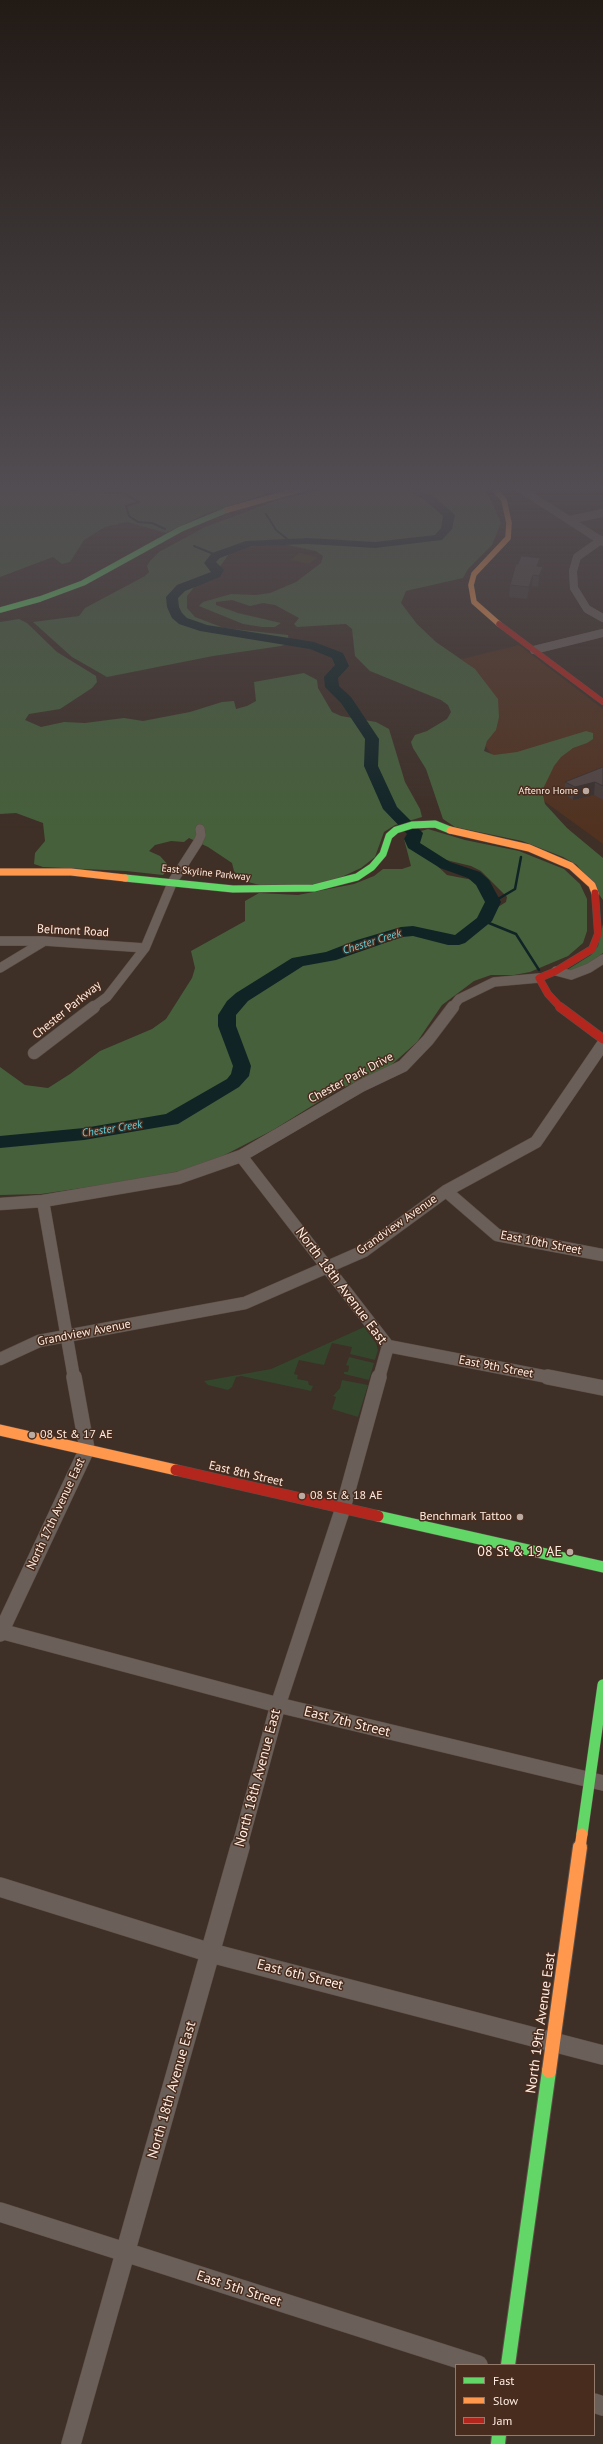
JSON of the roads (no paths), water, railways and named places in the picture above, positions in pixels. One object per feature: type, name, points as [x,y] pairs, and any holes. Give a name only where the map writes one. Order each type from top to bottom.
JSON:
[{"type":"street","points":[[0,610],[40,600]]},
{"type":"street","points":[[473,600],[490,617],[602,700]]},
{"type":"street","points":[[581,600],[586,609],[603,618]]},
{"type":"street","points":[[534,650],[603,633]]},
{"type":"street","name":"East Skyline Parkway","points":[[0,872],[71,872],[173,881],[233,889],[314,888],[356,877],[372,867],[383,854],[388,836],[400,828],[431,824]]},
{"type":"street","name":"Chester Park Drive","points":[[0,1204],[43,1200],[178,1178],[241,1156],[361,1086],[403,1066],[428,1040],[459,999],[494,982],[539,978],[556,971],[592,949],[596,939],[599,921],[597,897],[592,885],[571,866],[529,848],[431,824]]},
{"type":"street","name":"Chester Parkway","points":[[34,1053],[107,997],[145,948],[173,881],[198,842],[201,835],[200,828]]},
{"type":"street","name":"Belmont Road","points":[[0,941],[44,941],[145,948]]},
{"type":"street","points":[[0,968],[44,941]]},
{"type":"street","points":[[556,971],[571,975],[589,968],[603,959]]},
{"type":"street","points":[[539,978],[548,994],[563,1011],[603,1039]]},
{"type":"street","name":"Grandview Avenue","points":[[0,1359],[20,1348],[39,1341],[245,1303],[364,1251],[446,1191],[536,1142],[603,1044]]},
{"type":"street","name":"North 18th Avenue East","points":[[71,2444],[124,2253],[211,1952],[278,1705],[343,1508],[388,1346],[241,1156]]},
{"type":"street","name":"East 10th Street","points":[[446,1191],[497,1235],[603,1255]]},
{"type":"street","name":"North 17th Avenue East","points":[[0,1632],[86,1449],[43,1200]]},
{"type":"street","name":"East 9th Street","points":[[388,1346],[603,1388]]},
{"type":"street","name":"East 8th Street","points":[[0,1430],[603,1567]]},
{"type":"street","name":"East 7th Street","points":[[0,1632],[278,1705],[596,1782]]},
{"type":"street","name":"North 19th Avenue East","points":[[508,2364],[553,2041],[596,1782],[603,1685]]},
{"type":"street","name":"East 6th Street","points":[[0,1887],[211,1952],[603,2054]]},
{"type":"street","name":"East 5th Street","points":[[0,2212],[124,2253],[475,2364]]},
{"type":"waterway","name":"Chester Creek","points":[[0,1142],[84,1134],[171,1120],[233,1083],[240,1076],[242,1066],[227,1026],[227,1015],[233,1005],[242,997],[298,962],[330,956],[363,943],[401,932],[413,931],[448,940],[459,940],[484,921],[493,902],[483,883],[474,875],[445,865],[413,845],[412,839],[415,833],[390,809],[371,766],[372,739],[346,700],[332,687],[331,677],[342,666],[338,656],[314,646],[279,639],[238,635],[204,628],[183,621],[176,615],[172,600]]},
{"type":"waterway","points":[[493,902],[515,889],[521,857]]},
{"type":"waterway","points":[[484,921],[516,934],[539,970]]},
{"type":"place","name":"Aftenro Home","points":[[586,791]]},
{"type":"place","name":"08 St & 17 AE","points":[[32,1435]]},
{"type":"place","name":"08 St & 18 AE","points":[[302,1496]]},
{"type":"place","name":"Benchmark Tattoo","points":[[520,1517]]},
{"type":"place","name":"08 St & 19 AE","points":[[570,1552]]}]
